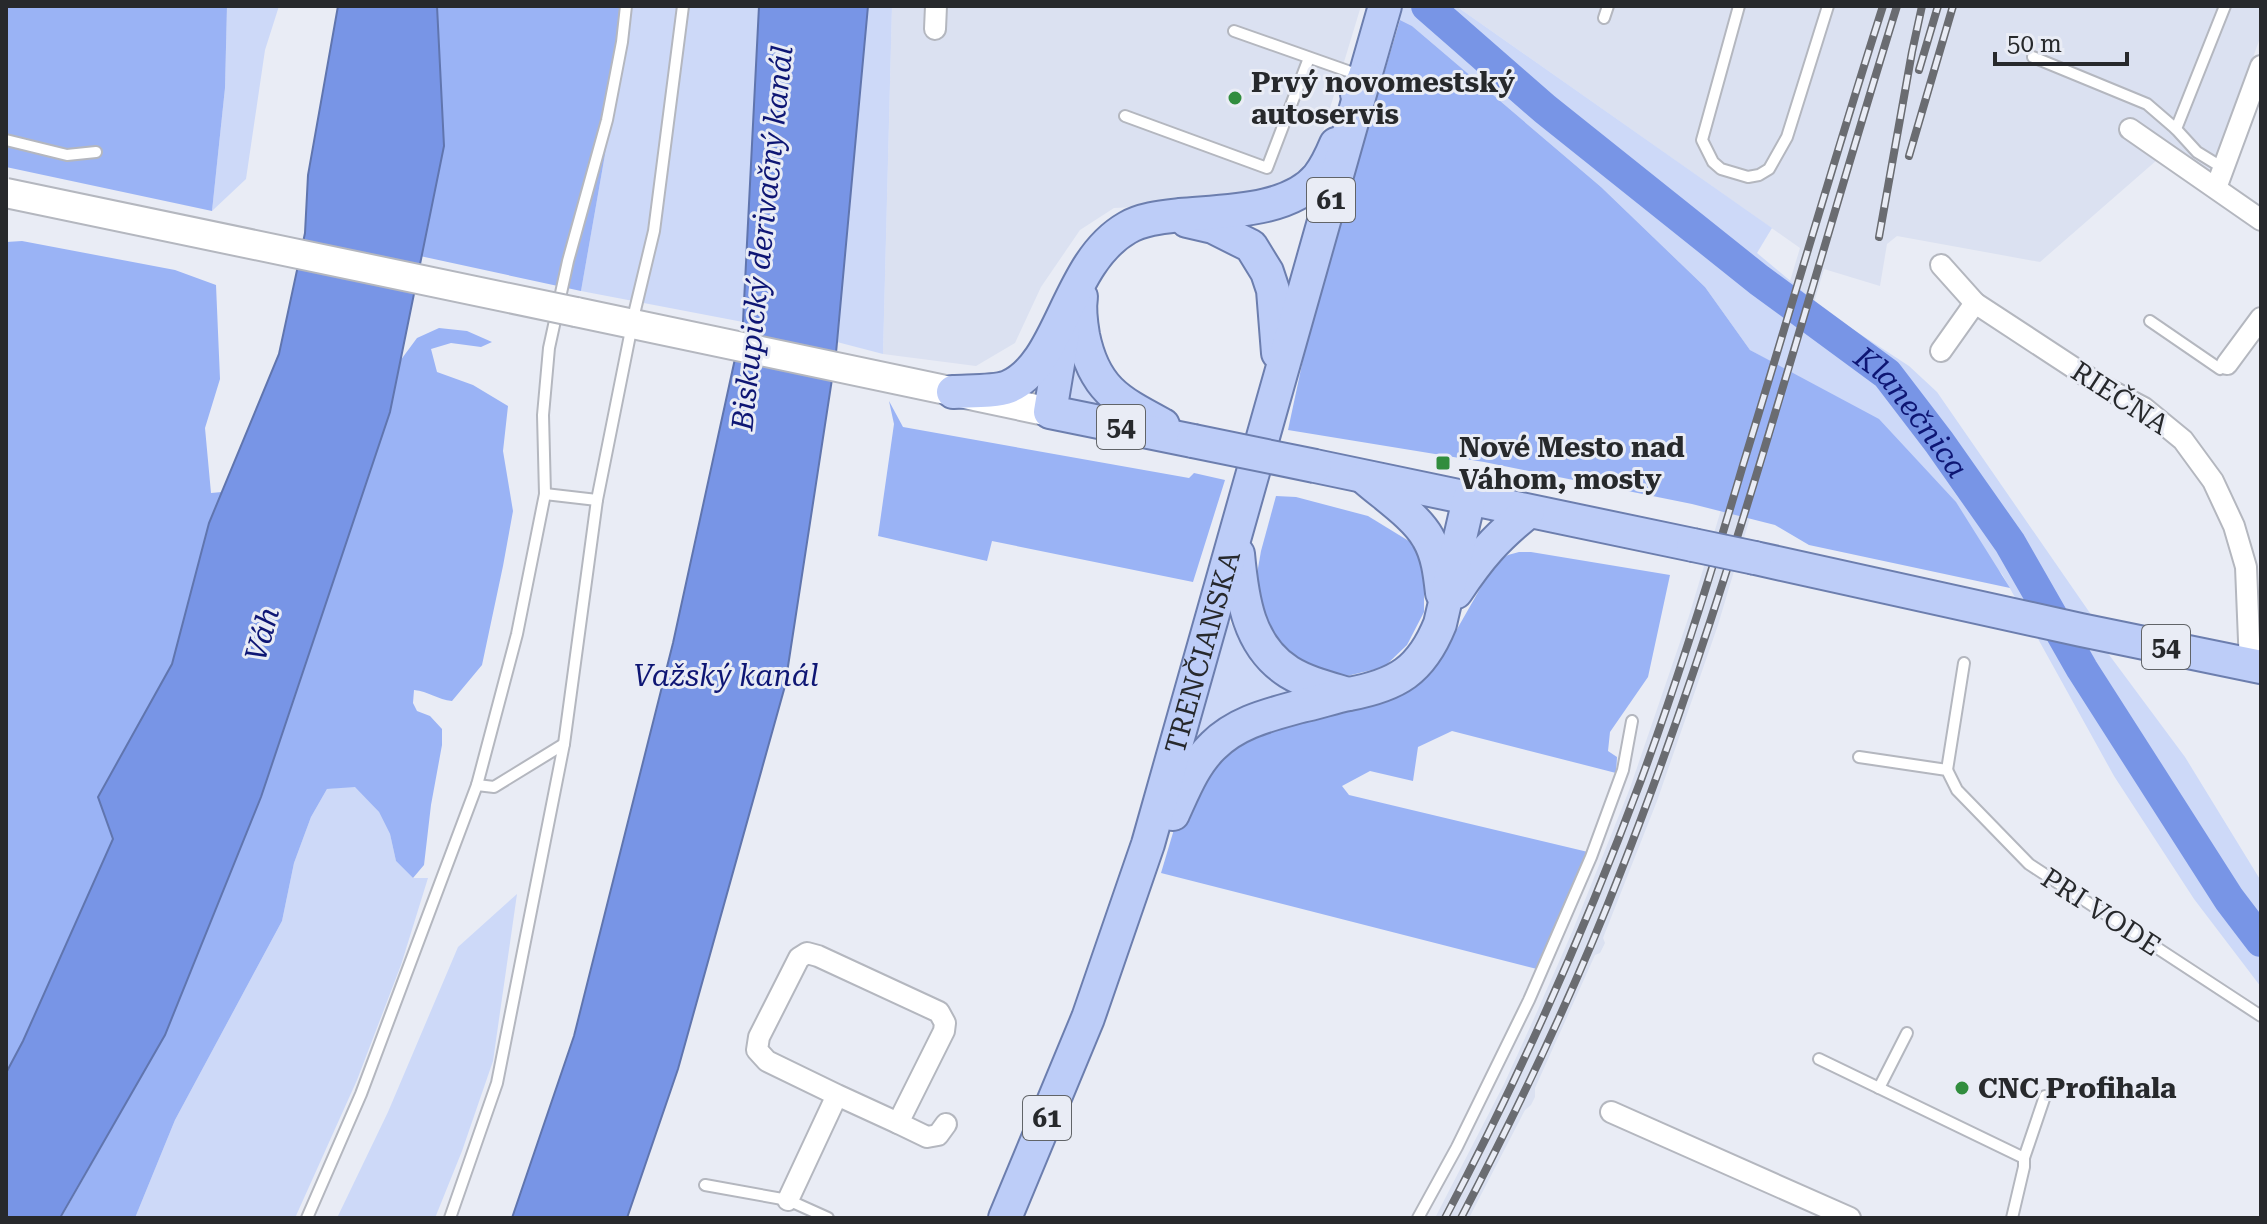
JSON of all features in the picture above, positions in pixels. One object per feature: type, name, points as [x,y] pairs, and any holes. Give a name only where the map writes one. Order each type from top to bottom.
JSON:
[{"type":"main road","name":"61","points":[[1365,76],[1385,6]]},
{"type":"main road","points":[[953,392],[1007,388],[1026,375],[1039,362],[1085,270],[1102,249],[1128,227],[1164,217],[1273,204],[1307,187],[1328,163],[1365,76]]},
{"type":"main road","name":"TRENČIANSKA","points":[[1005,1218],[1088,1018],[1148,844],[1365,76]]},
{"type":"main road","points":[[6,193],[1050,412],[1068,304]]},
{"type":"main road","points":[[1164,217],[1213,227],[1251,246],[1267,272],[1273,290],[1279,378]]},
{"type":"main road","points":[[1085,270],[1081,315],[1088,356],[1095,374],[1128,407],[1193,441]]},
{"type":"main road","name":"54","points":[[1050,412],[1755,558],[2256,666]]},
{"type":"main road","points":[[1363,476],[1420,526],[1430,541],[1439,568],[1444,608]]},
{"type":"main road","points":[[1148,844],[1171,818],[1201,759],[1228,734],[1255,719],[1382,687],[1419,660],[1435,638],[1469,499]]},
{"type":"main road","points":[[1444,608],[1479,556],[1528,512]]},
{"type":"main road","points":[[1236,532],[1241,592],[1259,642],[1288,671],[1348,694]]},
{"type":"street","points":[[935,29],[936,6]]},
{"type":"street","points":[[2220,178],[2261,66]]},
{"type":"street","points":[[2130,129],[2220,178],[2261,220]]},
{"type":"street","name":"RIEČNA","points":[[1941,265],[1975,303],[2100,385],[2144,408],[2183,440],[2213,481],[2234,526],[2246,567],[2256,666]]},
{"type":"street","points":[[1941,351],[1975,303]]},
{"type":"street","points":[[2227,364],[2261,318]]},
{"type":"street","points":[[898,1123],[944,1031],[945,1023],[939,1012],[807,953],[799,958],[759,1037],[757,1050],[767,1061],[927,1137],[938,1135],[946,1124]]},
{"type":"street","points":[[788,1200],[837,1095]]},
{"type":"street","points":[[1611,1112],[1850,1218]]},
{"type":"lane","points":[[307,1218],[361,1094],[477,785],[517,634],[545,494],[543,415],[549,348],[568,261],[607,120],[626,6]]},
{"type":"lane","points":[[450,1218],[497,1083],[564,744],[597,500],[654,231],[683,6]]},
{"type":"lane","points":[[1604,18],[1608,6]]},
{"type":"lane","points":[[1739,6],[1702,140],[1713,162],[1721,169],[1748,177],[1769,169],[1787,137],[1828,6]]},
{"type":"lane","points":[[2176,129],[2225,6]]},
{"type":"lane","points":[[1234,31],[1365,76]]},
{"type":"lane","points":[[2033,57],[2147,104],[2176,129],[2220,178]]},
{"type":"lane","points":[[1125,116],[1267,168],[1309,58]]},
{"type":"lane","points":[[6,140],[67,155],[96,152]]},
{"type":"lane","points":[[2150,321],[2220,369],[2227,364]]},
{"type":"lane","points":[[545,494],[597,500]]},
{"type":"lane","points":[[1859,757],[1947,770],[1964,663]]},
{"type":"lane","points":[[1418,1218],[1457,1147],[1529,1000],[1579,885],[1623,770],[1632,721]]},
{"type":"lane","points":[[477,785],[494,787],[564,744]]},
{"type":"lane","name":"PRI VODE","points":[[1947,770],[1957,790],[2029,864],[2261,1016]]},
{"type":"lane","points":[[1879,1088],[1907,1033]]},
{"type":"lane","points":[[1819,1059],[2024,1158]]},
{"type":"lane","points":[[2012,1218],[2024,1158],[2045,1096]]},
{"type":"lane","points":[[705,1185],[788,1200],[828,1218]]},
{"type":"shaded area","points":[[6,6],[227,6],[225,88],[212,211],[6,167]]},
{"type":"shaded area","points":[[227,6],[279,6],[265,50],[246,179],[212,211],[225,88]]},
{"type":"shaded area","points":[[437,6],[628,6],[626,35],[581,291],[420,256],[444,146]]},
{"type":"shaded area","points":[[628,6],[759,6],[743,322],[581,291],[626,35]]},
{"type":"shaded area","points":[[868,6],[892,6],[883,354],[837,342]]},
{"type":"shaded area","points":[[892,6],[1361,6],[1317,151],[1277,194],[1221,203],[1114,208],[1080,230],[1041,287],[1015,343],[976,366],[883,354]]},
{"type":"shaded area","points":[[1372,6],[1456,6],[1772,228],[1757,253],[1831,315],[1909,366],[1937,392],[2101,629],[2107,652],[2185,757],[2261,881],[2261,987],[2194,899],[2114,776],[2002,574],[1805,381],[1750,350],[1705,287],[1601,187],[1412,26]]},
{"type":"shaded area","points":[[1456,6],[2261,6],[2261,35],[2205,193],[2157,160],[2040,262],[1897,236],[1887,244],[1880,286],[1824,269],[1718,625],[1657,801],[1603,938],[1605,943],[1600,953],[1595,955],[1535,1088],[1535,1097],[1525,1110],[1469,1218],[1435,1218],[1536,1014],[1630,788],[1689,616],[1800,248]]},
{"type":"shaded area","points":[[1400,20],[1412,26],[1601,187],[1705,287],[1750,350],[1879,419],[1956,502],[2010,588],[1809,545],[1775,525],[1692,504],[1484,462],[1288,430],[1314,308]]},
{"type":"shaded area","points":[[22,241],[175,270],[216,285],[220,379],[205,428],[211,493],[222,492],[209,523],[172,664],[98,797],[113,839],[6,1073],[6,242]]},
{"type":"shaded area","points":[[439,328],[467,331],[492,342],[481,347],[451,343],[431,349],[437,372],[473,385],[508,406],[503,451],[513,511],[482,665],[452,701],[414,690],[413,703],[417,711],[430,716],[442,729],[424,865],[413,878],[396,861],[390,834],[379,812],[355,787],[327,789],[311,817],[294,863],[282,921],[175,1120],[135,1218],[61,1218],[165,1035],[261,797],[390,412],[400,361],[417,338]]},
{"type":"shaded area","points":[[1073,354],[1102,405],[1068,399]]},
{"type":"shaded area","points":[[889,401],[903,427],[1189,478],[1194,473],[1225,480],[1193,582],[992,541],[987,561],[878,536],[894,424]]},
{"type":"shaded area","points":[[1276,496],[1296,497],[1368,516],[1417,546],[1424,581],[1424,612],[1407,645],[1384,667],[1347,676],[1295,663],[1267,633],[1254,591]]},
{"type":"shaded area","points":[[1519,552],[1670,575],[1648,677],[1610,732],[1608,751],[1617,757],[1616,773],[1452,731],[1418,747],[1413,781],[1370,771],[1342,786],[1349,795],[1588,852],[1537,969],[1161,873],[1175,826],[1220,745],[1444,652],[1489,573],[1499,561]]},
{"type":"shaded area","points":[[1228,618],[1252,663],[1296,693],[1261,701],[1229,714],[1195,740],[1201,711]]},
{"type":"shaded area","points":[[355,786],[379,812],[390,834],[396,861],[413,878],[428,878],[401,965],[357,1080],[295,1218],[135,1218],[175,1120],[282,921],[294,863],[311,817],[327,789]]},
{"type":"shaded area","points":[[517,894],[493,1061],[435,1218],[337,1218],[388,1112],[458,947]]},
{"type":"water","name":"Váh","points":[[338,6],[437,6],[444,146],[390,412],[261,797],[165,1035],[60,1218],[6,1218],[6,1073],[113,839],[98,797],[172,664],[209,523],[279,354],[305,233],[308,175]]},
{"type":"water","name":"Važský kanál","points":[[759,6],[868,6],[836,353],[785,686],[678,1069],[627,1218],[512,1218],[574,1036],[673,643],[743,322]]},
{"type":"waterway","name":"Klanečnica","points":[[1427,6],[1545,109],[1759,280],[1887,374],[2010,543],[2082,669],[2229,899],[2261,941]]},
{"type":"railway","points":[[1445,1218],[1550,1002],[1620,836],[1655,741],[1707,584],[1883,6]]},
{"type":"railway","points":[[1461,1218],[1566,1003],[1661,765],[1767,441],[1897,6]]},
{"type":"railway","points":[[1879,237],[1922,6]]},
{"type":"railway","points":[[1919,70],[1938,6]]},
{"type":"railway","points":[[1909,156],[1953,6]]},
{"type":"place","name":"Prvý novomestský autoservis","points":[[1235,98]]},
{"type":"place","name":"Nové Mesto nad Váhom, mosty","points":[[1443,463]]},
{"type":"place","name":"CNC Profihala","points":[[1962,1088]]},
{"type":"water label","name":"Biskupický derivačný kanál","points":[[762,238]]}]
